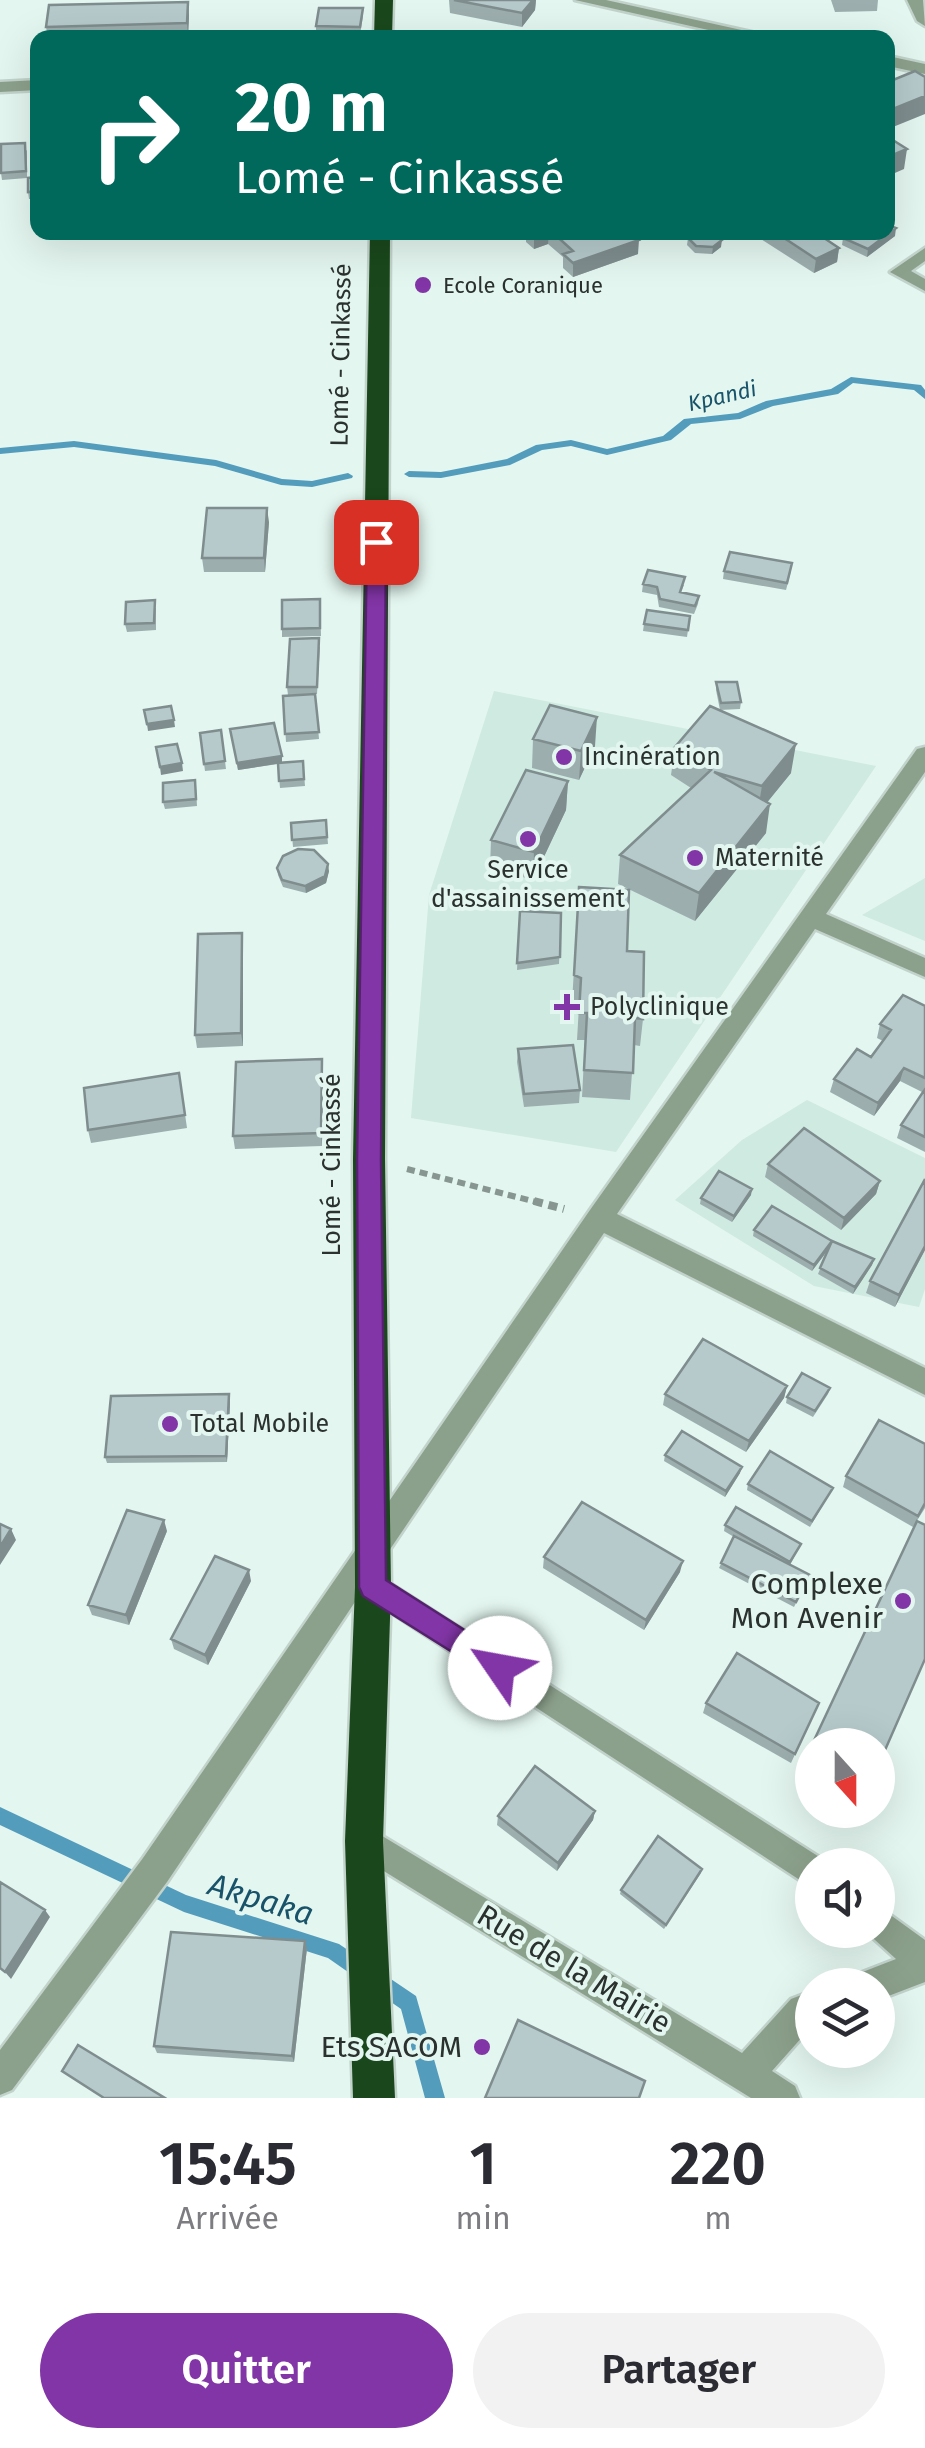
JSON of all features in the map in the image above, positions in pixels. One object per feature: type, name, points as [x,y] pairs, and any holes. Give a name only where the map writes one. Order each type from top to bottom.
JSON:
[{"type":"highway","points":[[383,30],[384,0]]},
{"type":"highway","name":"Lomé - Cinkassé","points":[[374,2098],[364,1841],[373,1587],[369,1555],[369,1160],[380,240]]},
{"type":"street","points":[[582,0],[730,30]]},
{"type":"street","points":[[915,0],[925,20]]},
{"type":"street","points":[[895,62],[925,68]]},
{"type":"street","points":[[0,87],[30,85]]},
{"type":"street","points":[[925,253],[899,272],[925,286]]},
{"type":"street","points":[[0,2078],[155,1870],[599,1218],[925,754]]},
{"type":"street","points":[[811,917],[925,968]]},
{"type":"street","points":[[599,1218],[925,1382]]},
{"type":"street","points":[[373,1587],[795,1861]]},
{"type":"street","name":"Rue de la Mairie","points":[[364,1841],[783,2098]]},
{"type":"street","points":[[895,1937],[925,1963],[895,1975]]},
{"type":"street","points":[[747,2073],[795,2021]]},
{"type":"path","points":[[369,1160],[599,1218]]},
{"type":"shaded area","name":"Polyclinique","points":[[494,691],[876,766],[616,1152],[411,1118],[429,895]]},
{"type":"shaded area","points":[[925,878],[925,941],[862,915]]},
{"type":"shaded area","points":[[807,1100],[925,1158],[925,1289],[919,1307],[814,1286],[675,1200],[742,1140]]},
{"type":"building","points":[[454,0],[533,0],[522,13]]},
{"type":"building","points":[[188,2],[187,23],[46,27],[49,5]]},
{"type":"building","points":[[319,8],[363,8],[360,27],[316,26]]},
{"type":"building","points":[[915,71],[925,77],[925,96],[895,108],[895,79]]},
{"type":"building","points":[[895,141],[907,149],[895,154]]},
{"type":"building","points":[[25,143],[26,171],[1,173],[1,144]]},
{"type":"building","points":[[561,240],[639,240],[573,263],[563,254],[573,251]]},
{"type":"building","points":[[690,240],[722,240],[713,247],[696,246]]},
{"type":"building","points":[[787,240],[827,240],[839,248],[816,259]]},
{"type":"building","points":[[848,240],[880,240],[868,249]]},
{"type":"building","points":[[207,508],[267,508],[264,558],[202,558]]},
{"type":"building","points":[[730,552],[792,563],[787,583],[724,571]]},
{"type":"building","points":[[648,570],[685,577],[680,592],[699,596],[695,606],[660,599],[657,587],[643,584]]},
{"type":"building","points":[[320,599],[320,628],[282,629],[282,600]]},
{"type":"building","points":[[155,600],[154,623],[125,624],[126,602]]},
{"type":"building","points":[[647,610],[690,616],[688,630],[644,624]]},
{"type":"building","points":[[319,638],[317,687],[287,687],[290,639]]},
{"type":"building","points":[[716,682],[737,682],[741,702],[721,703]]},
{"type":"building","points":[[315,694],[319,732],[285,734],[283,696]]},
{"type":"building","points":[[550,705],[597,717],[581,751],[533,739]]},
{"type":"building","points":[[171,706],[174,720],[147,724],[144,710]]},
{"type":"building","points":[[710,706],[796,744],[762,786],[714,772],[770,804],[699,893],[620,855],[711,770],[675,747]]},
{"type":"building","points":[[274,723],[282,756],[237,763],[230,729]]},
{"type":"building","points":[[221,730],[225,761],[204,764],[200,733]]},
{"type":"building","points":[[177,744],[182,763],[160,767],[156,747]]},
{"type":"building","points":[[303,761],[304,779],[279,781],[278,763]]},
{"type":"building","points":[[526,770],[568,781],[534,852],[491,840]]},
{"type":"building","points":[[195,780],[196,799],[163,802],[163,783]]},
{"type":"building","points":[[326,820],[327,837],[292,840],[291,823]]},
{"type":"building","points":[[298,849],[314,850],[328,864],[325,876],[305,886],[282,880],[277,868],[283,856]]},
{"type":"building","points":[[579,887],[629,890],[627,951],[644,952],[643,1019],[635,1018],[633,1073],[584,1070],[587,1013],[579,1013],[581,978],[574,975]]},
{"type":"building","points":[[520,911],[561,913],[560,957],[517,963]]},
{"type":"building","points":[[242,933],[241,1033],[195,1035],[198,934]]},
{"type":"building","points":[[903,995],[925,1006],[925,1078],[904,1068],[878,1103],[834,1079],[857,1049],[871,1057],[891,1030],[880,1024]]},
{"type":"building","points":[[573,1045],[580,1090],[524,1094],[518,1049]]},
{"type":"building","points":[[322,1059],[321,1133],[233,1136],[236,1062]]},
{"type":"building","points":[[179,1073],[185,1115],[88,1130],[84,1088]]},
{"type":"building","points":[[925,1089],[925,1137],[901,1125]]},
{"type":"building","points":[[804,1128],[880,1181],[844,1218],[768,1164]]},
{"type":"building","points":[[719,1171],[752,1189],[734,1216],[701,1198]]},
{"type":"building","points":[[925,1179],[925,1246],[899,1295],[870,1281]]},
{"type":"building","points":[[772,1206],[832,1241],[814,1265],[754,1230]]},
{"type":"building","points":[[832,1241],[874,1259],[855,1287],[820,1268]]},
{"type":"building","points":[[703,1339],[787,1386],[749,1441],[665,1394]]},
{"type":"building","points":[[802,1373],[830,1388],[815,1411],[787,1397]]},
{"type":"building","name":"Total Mobile","points":[[229,1394],[226,1456],[105,1457],[111,1396]]},
{"type":"building","points":[[879,1420],[925,1444],[925,1503],[918,1516],[846,1476]]},
{"type":"building","points":[[682,1431],[742,1467],[726,1491],[665,1455]]},
{"type":"building","points":[[770,1451],[833,1488],[812,1521],[748,1484]]},
{"type":"building","points":[[582,1502],[683,1561],[646,1620],[544,1557]]},
{"type":"building","points":[[736,1507],[801,1544],[790,1562],[725,1525]]},
{"type":"building","points":[[127,1510],[164,1520],[126,1615],[88,1605]]},
{"type":"building","name":"Complexe Mon Avenir","points":[[917,1521],[925,1525],[925,1659],[895,1728],[820,1728]]},
{"type":"building","points":[[0,1524],[11,1529],[0,1547]]},
{"type":"building","points":[[734,1536],[810,1575],[796,1602],[721,1563]]},
{"type":"building","points":[[215,1556],[249,1570],[205,1655],[171,1639]]},
{"type":"building","points":[[737,1653],[819,1703],[807,1728],[795,1728],[795,1754],[706,1703]]},
{"type":"building","points":[[535,1766],[595,1811],[558,1863],[498,1816]]},
{"type":"building","points":[[658,1836],[702,1869],[666,1925],[621,1890]]},
{"type":"building","points":[[0,1882],[45,1910],[5,1972],[0,1968]]},
{"type":"building","points":[[171,1932],[305,1941],[292,2056],[154,2046]]},
{"type":"building","points":[[518,2020],[645,2081],[639,2098],[485,2098]]},
{"type":"building","points":[[78,2045],[165,2098],[104,2098],[62,2071]]},
{"type":"waterway","name":"Kpandi","points":[[409,474],[441,475],[510,462],[540,447],[571,443],[607,452],[667,438],[688,421],[740,416],[770,403],[834,392],[851,380],[917,387],[925,396]]},
{"type":"waterway","name":"Kpandi","points":[[0,451],[74,444],[216,463],[281,482],[312,484],[348,476]]},
{"type":"waterway","name":"Akpaka","points":[[0,1816],[184,1903],[333,1950],[409,2003],[435,2098]]},
{"type":"place","name":"Ecole Coranique","points":[[423,285]]},
{"type":"place","name":"Incinération","points":[[564,757]]},
{"type":"place","name":"Service d'assainissement","points":[[528,839]]},
{"type":"place","name":"Maternité","points":[[695,858]]},
{"type":"place","name":"Polyclinique","points":[[567,1007]]},
{"type":"place","name":"Total Mobile","points":[[170,1424]]},
{"type":"place","name":"Complexe Mon Avenir","points":[[903,1601]]},
{"type":"place","name":"Ets SACOM","points":[[482,2047]]},
{"type":"route","points":[[376,542],[369,1555],[373,1587],[500,1668]]}]
